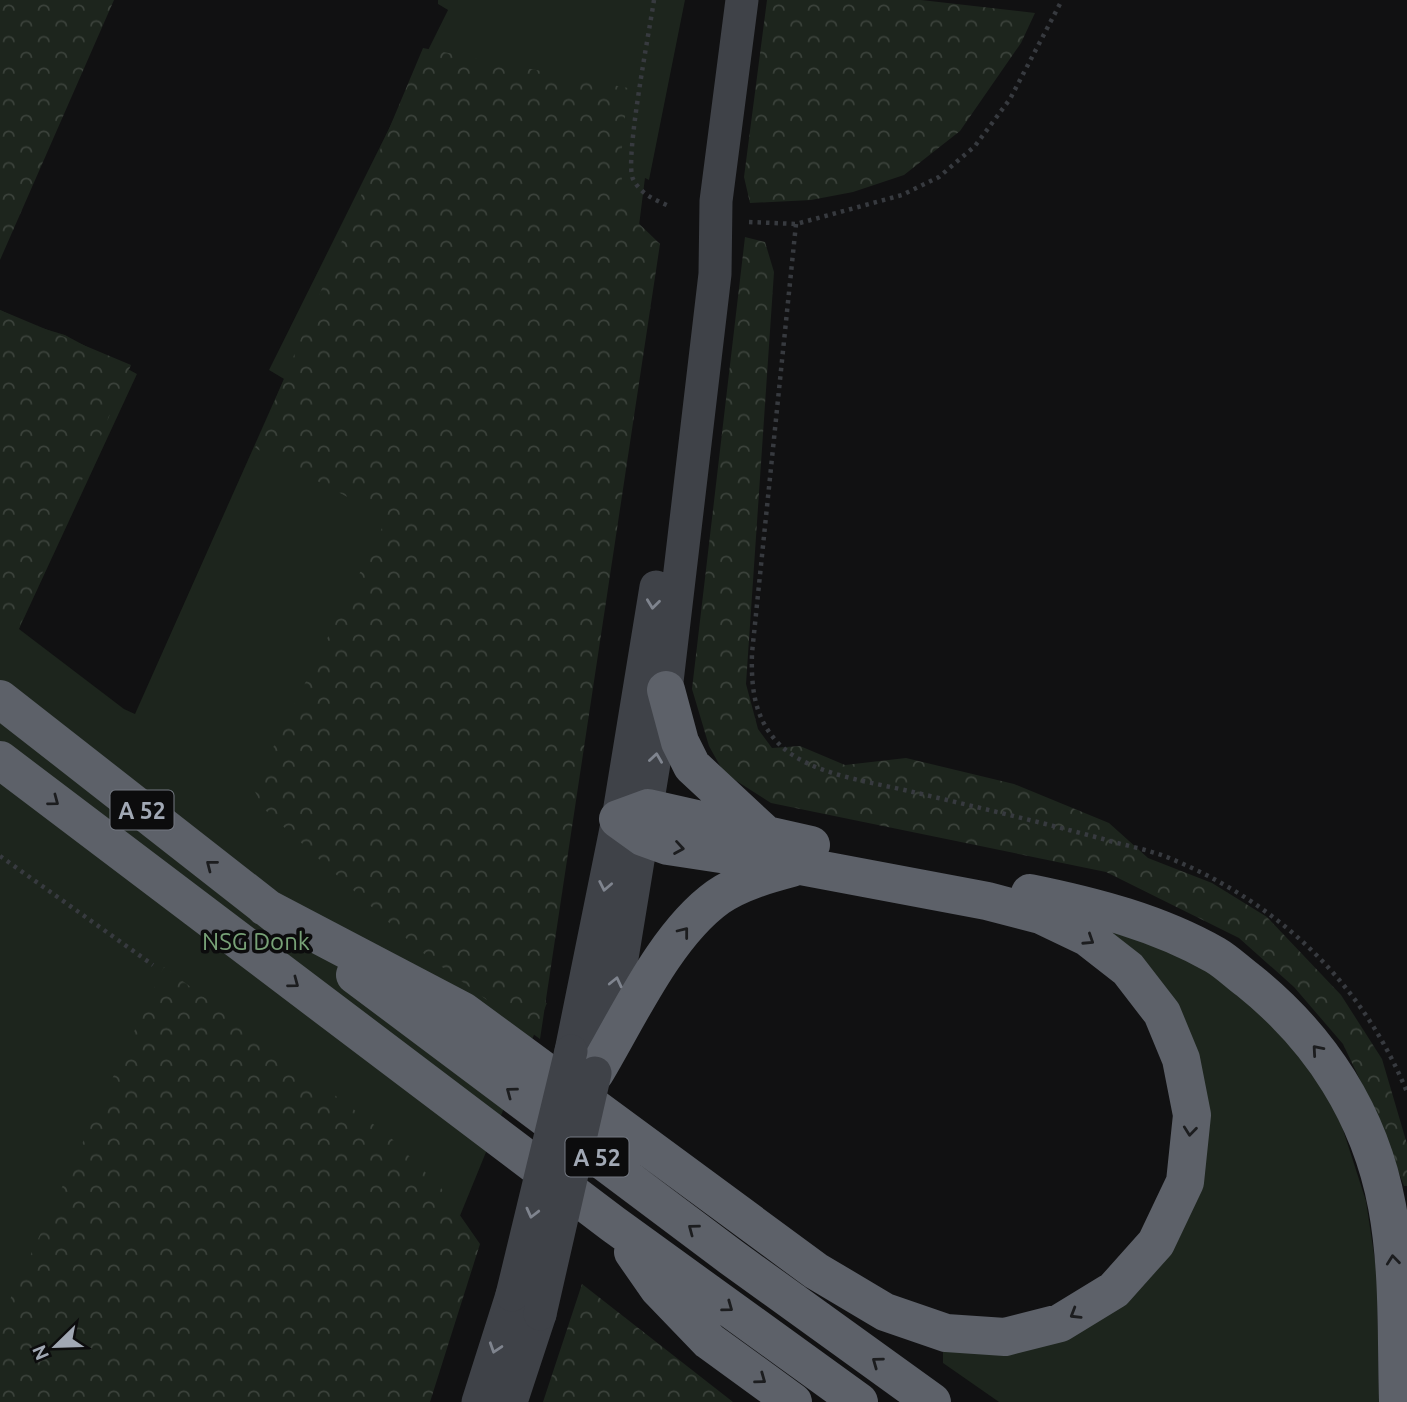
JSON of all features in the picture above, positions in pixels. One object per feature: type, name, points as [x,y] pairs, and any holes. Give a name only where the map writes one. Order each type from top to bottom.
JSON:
[{"type":"highway","points":[[666,690],[680,742],[692,765],[764,833]]},
{"type":"highway","name":"A 52","points":[[0,699],[265,907],[731,1257],[932,1402]]},
{"type":"highway","name":"A 52","points":[[0,760],[613,1224],[859,1402]]},
{"type":"highway","points":[[636,822],[764,833],[851,856],[1056,898],[1136,919],[1217,956],[1281,1007],[1330,1065],[1369,1144],[1388,1218],[1395,1279],[1398,1402]]},
{"type":"highway","points":[[265,907],[463,1011],[805,1264],[884,1312],[946,1333],[1005,1336],[1060,1323],[1114,1290],[1156,1243],[1185,1182],[1192,1115],[1181,1059],[1162,1013],[1128,969],[1087,937],[1041,915],[987,901],[801,866],[668,846],[636,822]]},
{"type":"highway","points":[[583,1062],[659,967],[688,925],[717,898],[750,880],[801,866]]},
{"type":"highway","points":[[613,1224],[658,1288],[709,1340],[793,1402]]},
{"type":"main road","points":[[636,822],[666,690],[715,274],[716,201],[742,0]]},
{"type":"main road","points":[[478,1402],[583,1062],[622,958],[652,617],[697,272],[716,201]]},
{"type":"main road","points":[[511,1402],[540,1314],[583,1062]]},
{"type":"path","points":[[654,0],[632,148],[631,177],[647,196],[671,207]]},
{"type":"path","points":[[749,222],[796,224],[902,195],[939,177],[975,146],[1010,99],[1062,0]]},
{"type":"path","points":[[796,224],[752,653],[751,685],[761,721],[782,747],[826,772],[1036,821],[1172,859],[1228,885],[1269,911],[1315,951],[1358,1002],[1384,1043],[1407,1092]]},
{"type":"path","points":[[0,856],[153,965]]},
{"type":"green space","points":[[0,0],[114,0],[0,260]]},
{"type":"green space","name":"NSG Donk","points":[[438,0],[685,0],[649,180],[645,178],[638,234],[506,998],[547,1003],[408,1343],[0,1402],[0,310],[32,325],[65,335],[137,374],[19,629],[124,709],[135,714],[284,379],[269,370],[448,10],[438,4]]},
{"type":"green space","points":[[767,0],[921,0],[1035,13],[1021,43],[960,131],[904,175],[853,192],[811,200],[750,203],[744,177]]},
{"type":"green space","points":[[423,48],[628,88],[620,167],[627,212],[660,244],[540,1039],[419,950],[264,809],[253,788],[387,518],[255,448]]},
{"type":"green space","points":[[745,237],[765,242],[774,272],[746,684],[758,729],[772,748],[800,746],[845,765],[906,758],[1014,784],[1109,823],[1148,858],[1212,883],[1267,917],[1341,995],[1382,1059],[1407,1144],[1407,1186],[1404,1186],[1372,1105],[1343,1044],[1294,987],[1239,938],[1106,872],[771,803],[724,773],[709,746],[692,689]]},
{"type":"green space","points":[[0,310],[131,365],[19,628],[0,614]]},
{"type":"green space","points":[[1088,913],[1226,978],[1314,1067],[1338,1114],[1366,1201],[1377,1274],[1379,1402],[999,1402],[943,1363],[943,1352],[1131,1289],[1201,1084]]},
{"type":"green space","points":[[164,967],[389,1136],[441,1188],[480,1244],[430,1402],[0,1402],[0,1321]]},
{"type":"green space","points":[[582,1284],[733,1402],[543,1402]]}]
